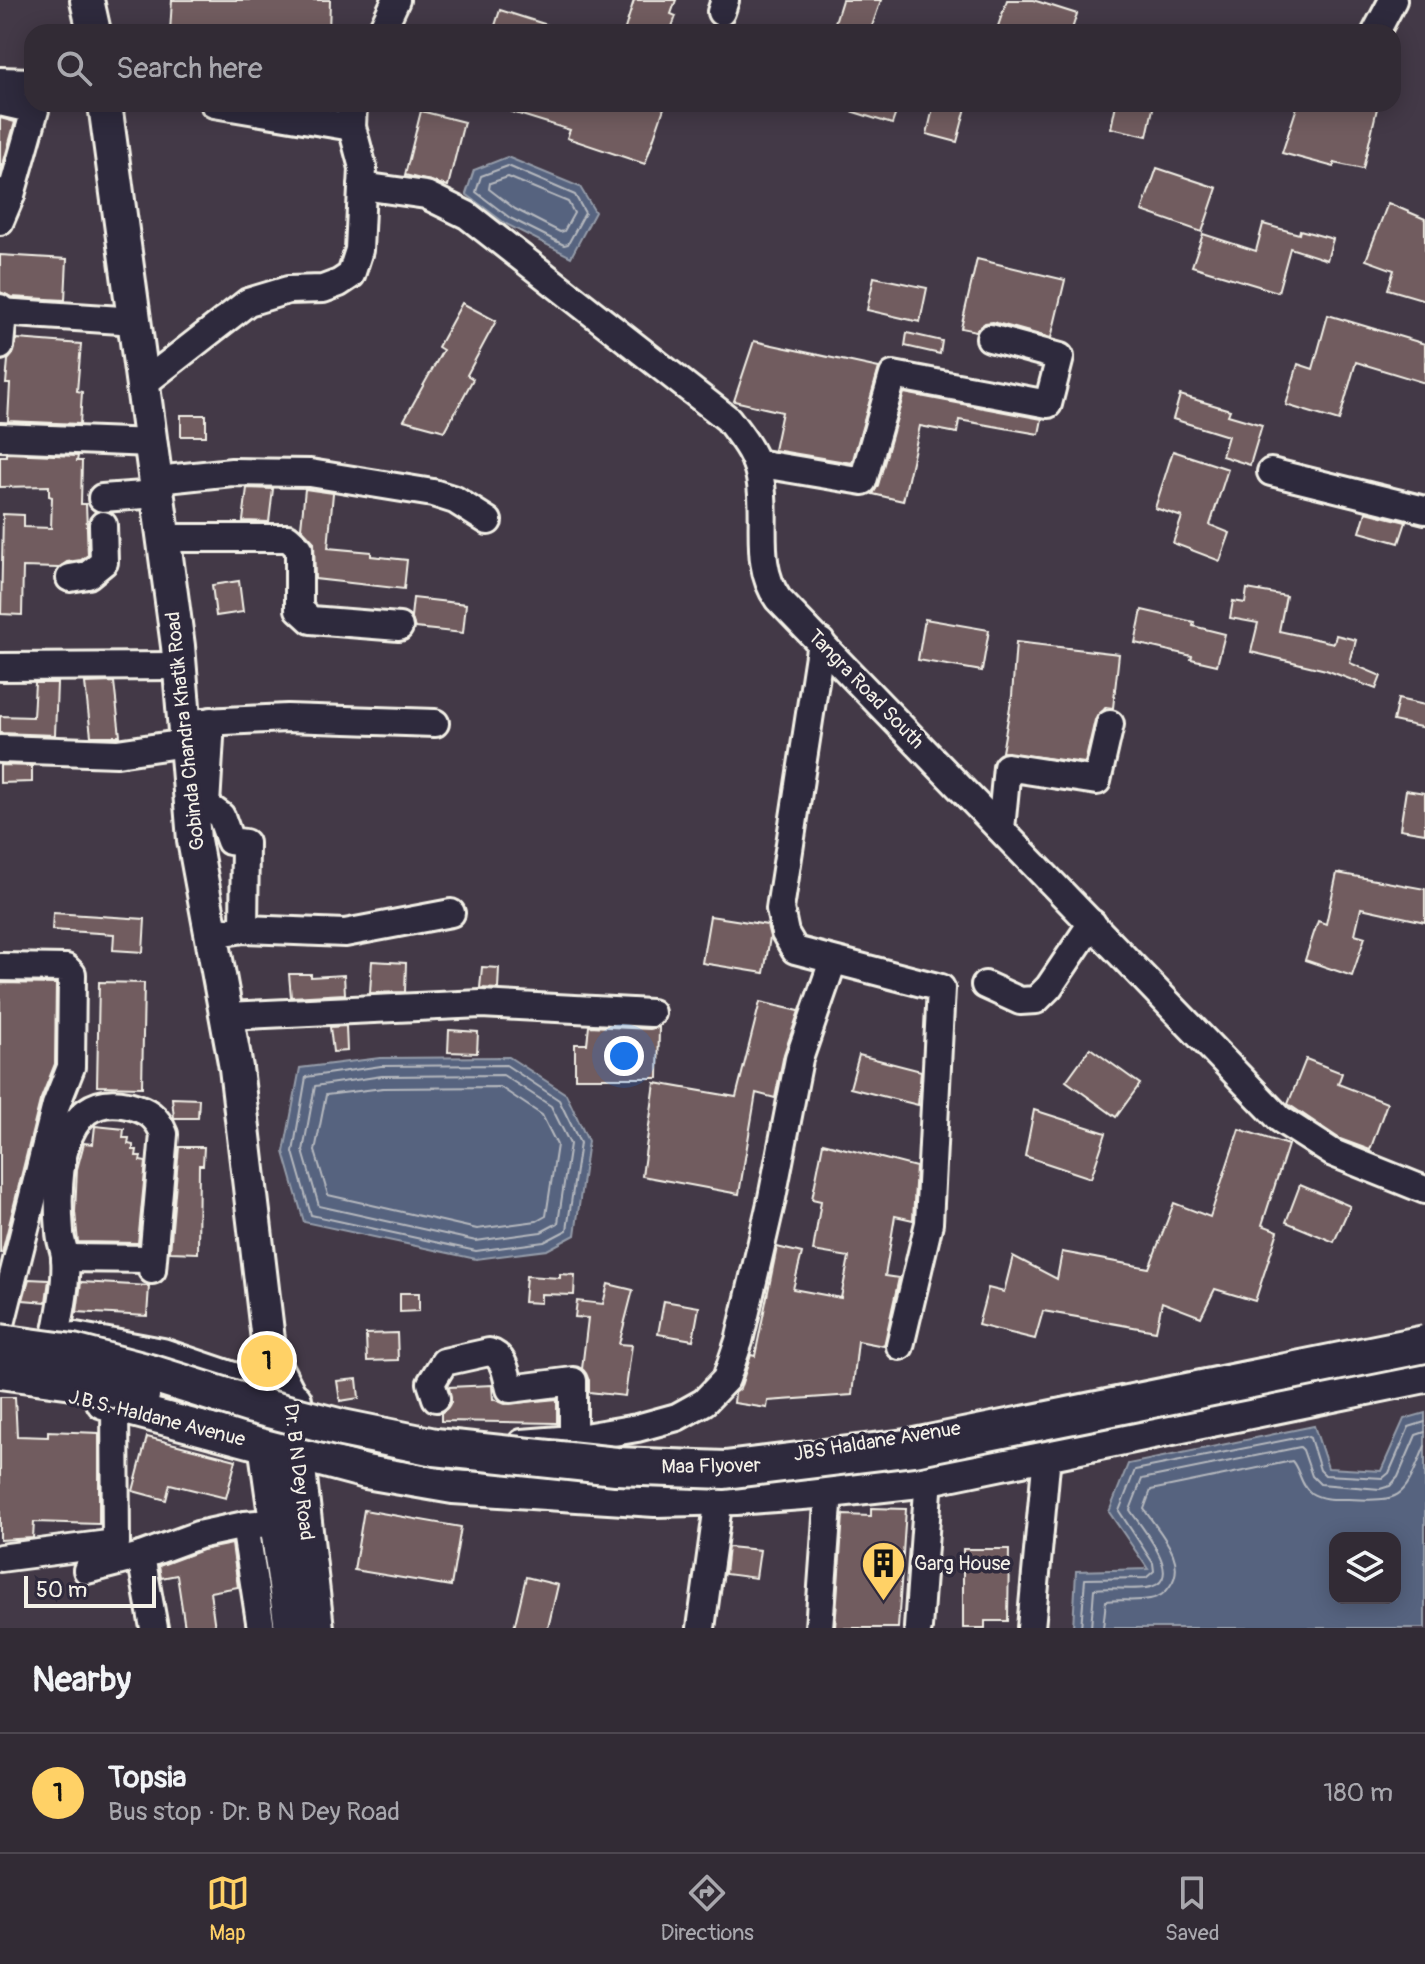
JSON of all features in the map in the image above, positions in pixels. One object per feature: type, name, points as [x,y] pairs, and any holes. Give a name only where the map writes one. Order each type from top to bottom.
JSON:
[{"type":"highway","name":"Maa Flyover","points":[[0,1343],[73,1353],[249,1404],[342,1428],[435,1447],[616,1466],[725,1470],[914,1447],[1425,1344]]},
{"type":"highway","name":"Maa Flyover","points":[[0,1370],[112,1388],[404,1466],[481,1478],[563,1485],[720,1489],[798,1484],[970,1461],[1425,1368]]},
{"type":"main road","points":[[87,0],[92,24]]},
{"type":"main road","name":"Gobinda Chandra Khatik Road","points":[[106,112],[179,666],[194,729],[194,840],[236,1068],[270,1357]]},
{"type":"main road","name":"JBS Haldane Avenue","points":[[0,1329],[162,1355],[257,1388],[365,1417],[522,1443],[563,1453],[665,1459],[758,1458],[819,1452],[1048,1413],[1425,1338]]},
{"type":"main road","name":"Dr. B N Dey Road","points":[[270,1357],[257,1388],[291,1628]]},
{"type":"main road","name":"Dr. B N Dey Road","points":[[270,1357],[291,1398],[298,1455],[275,1522],[317,1628]]},
{"type":"main road","name":"JBS Haldane Avenue","points":[[265,1447],[366,1472],[453,1487],[655,1500],[719,1498],[829,1491],[929,1477],[1425,1376]]},
{"type":"main road","name":"J.B.S. Haldane Avenue","points":[[0,1388],[62,1394],[115,1404],[265,1447]]},
{"type":"street","points":[[385,24],[396,0]]},
{"type":"street","points":[[1380,24],[1393,0]]},
{"type":"street","points":[[0,81],[24,82]]},
{"type":"street","points":[[0,102],[24,107]]},
{"type":"street","points":[[0,221],[5,193],[34,112]]},
{"type":"street","points":[[144,383],[248,302],[288,290],[323,289],[351,275],[359,250],[363,168],[352,115],[314,112]]},
{"type":"street","name":"Tangra Road South","points":[[362,186],[426,195],[467,215],[728,419],[747,444],[756,463],[761,481],[765,571],[770,588],[778,599],[1280,1119],[1333,1153],[1425,1190]]},
{"type":"street","points":[[0,346],[1,311],[136,321]]},
{"type":"street","points":[[756,463],[863,481],[893,375],[1048,404],[1060,357],[990,338]]},
{"type":"street","points":[[0,437],[152,443]]},
{"type":"street","points":[[70,578],[88,575],[104,562],[102,502],[232,472],[310,473],[433,493],[455,500],[488,521]]},
{"type":"street","points":[[1271,472],[1425,510]]},
{"type":"street","points":[[164,538],[288,538],[299,548],[299,609],[311,620],[399,627]]},
{"type":"street","points":[[821,642],[780,909],[785,933],[795,950],[941,988],[929,1223],[900,1346]]},
{"type":"street","points":[[0,667],[179,666]]},
{"type":"street","points":[[0,749],[117,753],[194,729],[287,718],[435,723]]},
{"type":"street","points":[[1001,829],[1007,767],[1097,781],[1110,724]]},
{"type":"street","points":[[194,729],[206,805],[221,816],[230,841],[245,843],[244,929]]},
{"type":"street","points":[[212,934],[244,929],[345,933],[451,913]]},
{"type":"street","points":[[985,985],[1020,1001],[1036,1000],[1049,987],[1092,923]]},
{"type":"street","points":[[522,1443],[573,1439],[637,1428],[677,1417],[704,1402],[726,1379],[737,1351],[771,1203],[799,1059],[833,961]]},
{"type":"street","points":[[0,967],[66,968],[72,974],[71,1067],[56,1105],[5,1293],[0,1329]]},
{"type":"street","points":[[226,1016],[481,1004],[651,1013]]},
{"type":"street","points":[[56,1336],[65,1258],[58,1199],[68,1136],[75,1122],[89,1108],[107,1103],[150,1111],[164,1134],[152,1265],[65,1258]]},
{"type":"street","points":[[436,1398],[431,1383],[444,1362],[494,1353],[501,1358],[510,1389],[573,1381],[573,1439]]},
{"type":"street","points":[[0,1558],[116,1543],[115,1404]]},
{"type":"street","points":[[1031,1628],[1047,1454]]},
{"type":"street","points":[[918,1628],[929,1477]]},
{"type":"street","points":[[819,1628],[829,1491]]},
{"type":"street","points":[[701,1628],[719,1498]]},
{"type":"street","points":[[87,1570],[141,1556],[198,1535],[275,1522],[261,1628]]},
{"type":"street","points":[[141,1556],[154,1628]]},
{"type":"water","points":[[507,157],[580,187],[595,212],[571,257],[506,224],[466,194],[474,170]]},
{"type":"water","points":[[509,1057],[566,1094],[588,1141],[575,1235],[547,1250],[476,1259],[304,1222],[284,1152],[300,1068],[380,1058]]},
{"type":"water","points":[[1425,1413],[1425,1628],[1073,1628],[1076,1571],[1148,1569],[1109,1512],[1128,1464],[1314,1426],[1328,1468],[1381,1471],[1404,1419]]},
{"type":"building","points":[[172,0],[330,0],[329,24],[170,24]]},
{"type":"building","points":[[634,0],[676,0],[671,14],[676,16],[673,24],[626,24]]},
{"type":"building","points":[[842,0],[881,0],[873,24],[834,24]]},
{"type":"building","points":[[1007,0],[1033,0],[1077,14],[1074,24],[999,24]]},
{"type":"building","points":[[500,10],[544,24],[496,24]]},
{"type":"building","points":[[421,112],[464,122],[448,186],[405,175]]},
{"type":"building","points":[[512,112],[663,112],[645,164],[567,138],[570,130]]},
{"type":"building","points":[[854,112],[896,112],[892,124]]},
{"type":"building","points":[[932,112],[965,112],[957,142],[927,134]]},
{"type":"building","points":[[1114,112],[1152,112],[1147,136],[1111,128]]},
{"type":"building","points":[[1295,112],[1376,112],[1363,169],[1334,163],[1334,167],[1282,153]]},
{"type":"building","points":[[0,118],[15,122],[0,175]]},
{"type":"building","points":[[1157,168],[1217,188],[1202,232],[1142,211]]},
{"type":"building","points":[[1388,203],[1425,219],[1425,300],[1388,289],[1394,270],[1366,260]]},
{"type":"building","points":[[1263,224],[1333,239],[1327,260],[1290,248],[1278,292],[1192,266],[1203,234],[1256,251]]},
{"type":"building","points":[[0,255],[67,259],[65,300],[11,297],[0,292]]},
{"type":"building","points":[[977,259],[1065,280],[1051,338],[993,322],[985,323],[976,331],[961,328]]},
{"type":"building","points":[[874,277],[927,288],[920,322],[867,310]]},
{"type":"building","points":[[462,303],[496,321],[467,375],[473,379],[445,431],[404,420],[443,350],[438,347]]},
{"type":"building","points":[[1328,315],[1425,344],[1425,383],[1356,362],[1339,421],[1286,405],[1298,364],[1313,369]]},
{"type":"building","points":[[907,333],[942,341],[940,354],[905,346]]},
{"type":"building","points":[[17,339],[81,344],[77,391],[82,392],[80,424],[8,421],[8,360]]},
{"type":"building","points":[[754,341],[879,368],[852,463],[774,450],[782,412],[734,401]]},
{"type":"building","points":[[904,393],[1042,419],[1039,434],[959,420],[957,433],[920,426],[903,501],[873,494]]},
{"type":"building","points":[[1180,395],[1230,410],[1228,415],[1262,425],[1250,465],[1222,456],[1228,436],[1173,419]]},
{"type":"building","points":[[181,415],[206,415],[206,436],[181,436]]},
{"type":"building","points":[[1173,451],[1228,469],[1210,525],[1230,533],[1220,561],[1173,543],[1182,517],[1155,508]]},
{"type":"building","points":[[6,453],[78,456],[77,461],[82,461],[81,504],[86,504],[88,555],[58,568],[23,567],[22,615],[1,614],[3,514],[24,515],[24,527],[51,528],[52,497],[49,496],[49,486],[0,487],[0,456],[6,456]]},
{"type":"building","points":[[247,488],[273,489],[269,522],[243,521]]},
{"type":"building","points":[[305,489],[333,493],[328,548],[371,552],[371,556],[407,560],[404,589],[315,579],[314,542],[301,528]]},
{"type":"building","points":[[1366,512],[1406,522],[1399,543],[1360,532]]},
{"type":"building","points":[[239,581],[243,612],[216,616],[212,585]]},
{"type":"building","points":[[1247,589],[1286,596],[1279,631],[1334,643],[1336,635],[1356,640],[1350,663],[1381,676],[1376,689],[1326,670],[1251,652],[1258,623],[1230,618],[1233,601],[1245,603]]},
{"type":"building","points":[[413,598],[466,604],[463,633],[415,628],[411,617]]},
{"type":"building","points":[[1142,610],[1194,622],[1193,626],[1225,634],[1217,665],[1135,643]]},
{"type":"building","points":[[925,619],[989,630],[982,671],[918,660]]},
{"type":"building","points":[[1016,642],[1119,654],[1113,708],[1106,707],[1095,720],[1085,763],[1002,752],[1012,696]]},
{"type":"building","points":[[114,682],[120,736],[91,736],[85,683]]},
{"type":"building","points":[[35,683],[57,683],[55,735],[0,733],[0,716],[33,717]]},
{"type":"building","points":[[1398,699],[1425,705],[1425,728],[1393,721]]},
{"type":"building","points":[[0,765],[32,766],[32,782],[0,783]]},
{"type":"building","points":[[1406,790],[1425,793],[1425,833],[1400,829]]},
{"type":"building","points":[[1337,873],[1425,889],[1425,922],[1361,908],[1355,934],[1365,937],[1352,976],[1305,960],[1318,921],[1326,924]]},
{"type":"building","points":[[53,913],[145,919],[143,952],[113,950],[114,934],[52,930]]},
{"type":"building","points":[[710,916],[767,925],[770,937],[764,973],[702,963]]},
{"type":"building","points":[[372,961],[406,963],[405,992],[370,993]]},
{"type":"building","points":[[482,967],[499,968],[498,989],[480,988]]},
{"type":"building","points":[[289,974],[311,974],[311,977],[344,975],[345,994],[291,997]]},
{"type":"building","points":[[99,982],[144,983],[142,1087],[97,1086]]},
{"type":"building","points":[[0,983],[56,984],[55,1064],[40,1101],[2,1253],[0,1253]]},
{"type":"building","points":[[760,1002],[799,1011],[784,1054],[775,1098],[756,1093],[739,1194],[642,1176],[655,1083],[736,1097]]},
{"type":"building","points":[[346,1026],[347,1051],[333,1052],[330,1027]]},
{"type":"building","points":[[589,1026],[659,1027],[658,1078],[575,1078],[575,1044],[587,1044]]},
{"type":"building","points":[[449,1030],[478,1032],[477,1053],[448,1052]]},
{"type":"building","points":[[1090,1048],[1140,1084],[1116,1117],[1066,1081]]},
{"type":"building","points":[[859,1055],[921,1071],[918,1105],[850,1088]]},
{"type":"building","points":[[1306,1059],[1342,1073],[1338,1084],[1387,1103],[1370,1150],[1340,1139],[1288,1104]]},
{"type":"building","points":[[172,1098],[199,1099],[198,1118],[174,1118]]},
{"type":"building","points":[[1034,1110],[1106,1133],[1091,1178],[1025,1156]]},
{"type":"building","points":[[95,1126],[124,1129],[123,1138],[129,1138],[128,1144],[137,1150],[136,1156],[141,1156],[140,1161],[146,1162],[138,1243],[78,1242],[75,1212],[77,1169],[84,1143],[93,1144]]},
{"type":"building","points":[[1239,1129],[1288,1145],[1262,1225],[1278,1231],[1255,1301],[1215,1289],[1201,1317],[1162,1302],[1156,1331],[1043,1311],[1035,1339],[978,1325],[988,1288],[1004,1292],[1013,1256],[1057,1279],[1062,1252],[1149,1268],[1174,1203],[1210,1217]]},
{"type":"building","points":[[823,1143],[916,1167],[913,1220],[895,1216],[885,1276],[899,1278],[884,1346],[858,1341],[852,1395],[768,1401],[767,1408],[734,1403],[751,1355],[755,1356],[777,1247],[802,1253],[793,1289],[841,1298],[849,1257],[813,1251],[821,1201],[812,1199]]},
{"type":"building","points":[[179,1147],[204,1147],[203,1165],[199,1165],[198,1253],[170,1252]]},
{"type":"building","points":[[1300,1185],[1350,1206],[1334,1242],[1286,1222]]},
{"type":"building","points":[[560,1274],[575,1275],[574,1295],[541,1294],[541,1303],[524,1302],[526,1276],[560,1278]]},
{"type":"building","points":[[29,1279],[49,1280],[46,1302],[23,1300]]},
{"type":"building","points":[[81,1282],[149,1286],[147,1316],[77,1312]]},
{"type":"building","points":[[608,1284],[633,1290],[619,1344],[632,1345],[625,1396],[589,1392],[589,1380],[582,1369],[588,1318],[575,1317],[577,1301],[603,1304]]},
{"type":"building","points":[[400,1293],[419,1293],[419,1311],[400,1312]]},
{"type":"building","points":[[664,1301],[699,1307],[693,1340],[658,1334]]},
{"type":"building","points":[[397,1333],[398,1360],[367,1361],[366,1334]]},
{"type":"building","points":[[357,1379],[359,1398],[340,1401],[337,1381]]},
{"type":"building","points":[[492,1385],[493,1399],[505,1404],[557,1399],[557,1423],[441,1421],[441,1413],[451,1402],[449,1387]]},
{"type":"building","points":[[0,1397],[15,1397],[17,1436],[48,1437],[48,1431],[99,1433],[99,1524],[34,1522],[33,1538],[0,1540]]},
{"type":"building","points":[[147,1437],[236,1460],[226,1498],[170,1484],[166,1500],[133,1491]]},
{"type":"building","points":[[871,1508],[906,1509],[898,1628],[835,1628],[843,1515],[871,1516]]},
{"type":"building","points":[[364,1510],[461,1527],[451,1586],[354,1570]]},
{"type":"building","points":[[232,1544],[238,1587],[210,1592],[215,1628],[185,1628],[177,1575],[161,1578],[159,1566],[202,1550]]},
{"type":"building","points":[[728,1547],[760,1550],[756,1578],[725,1574]]},
{"type":"building","points":[[963,1549],[1009,1549],[1008,1621],[985,1621],[985,1628],[963,1628]]},
{"type":"building","points":[[526,1577],[558,1585],[548,1628],[514,1628]]},
{"type":"place","name":"Topsia","points":[[267,1361]]},
{"type":"place","name":"Garg House","points":[[883,1602]]}]
